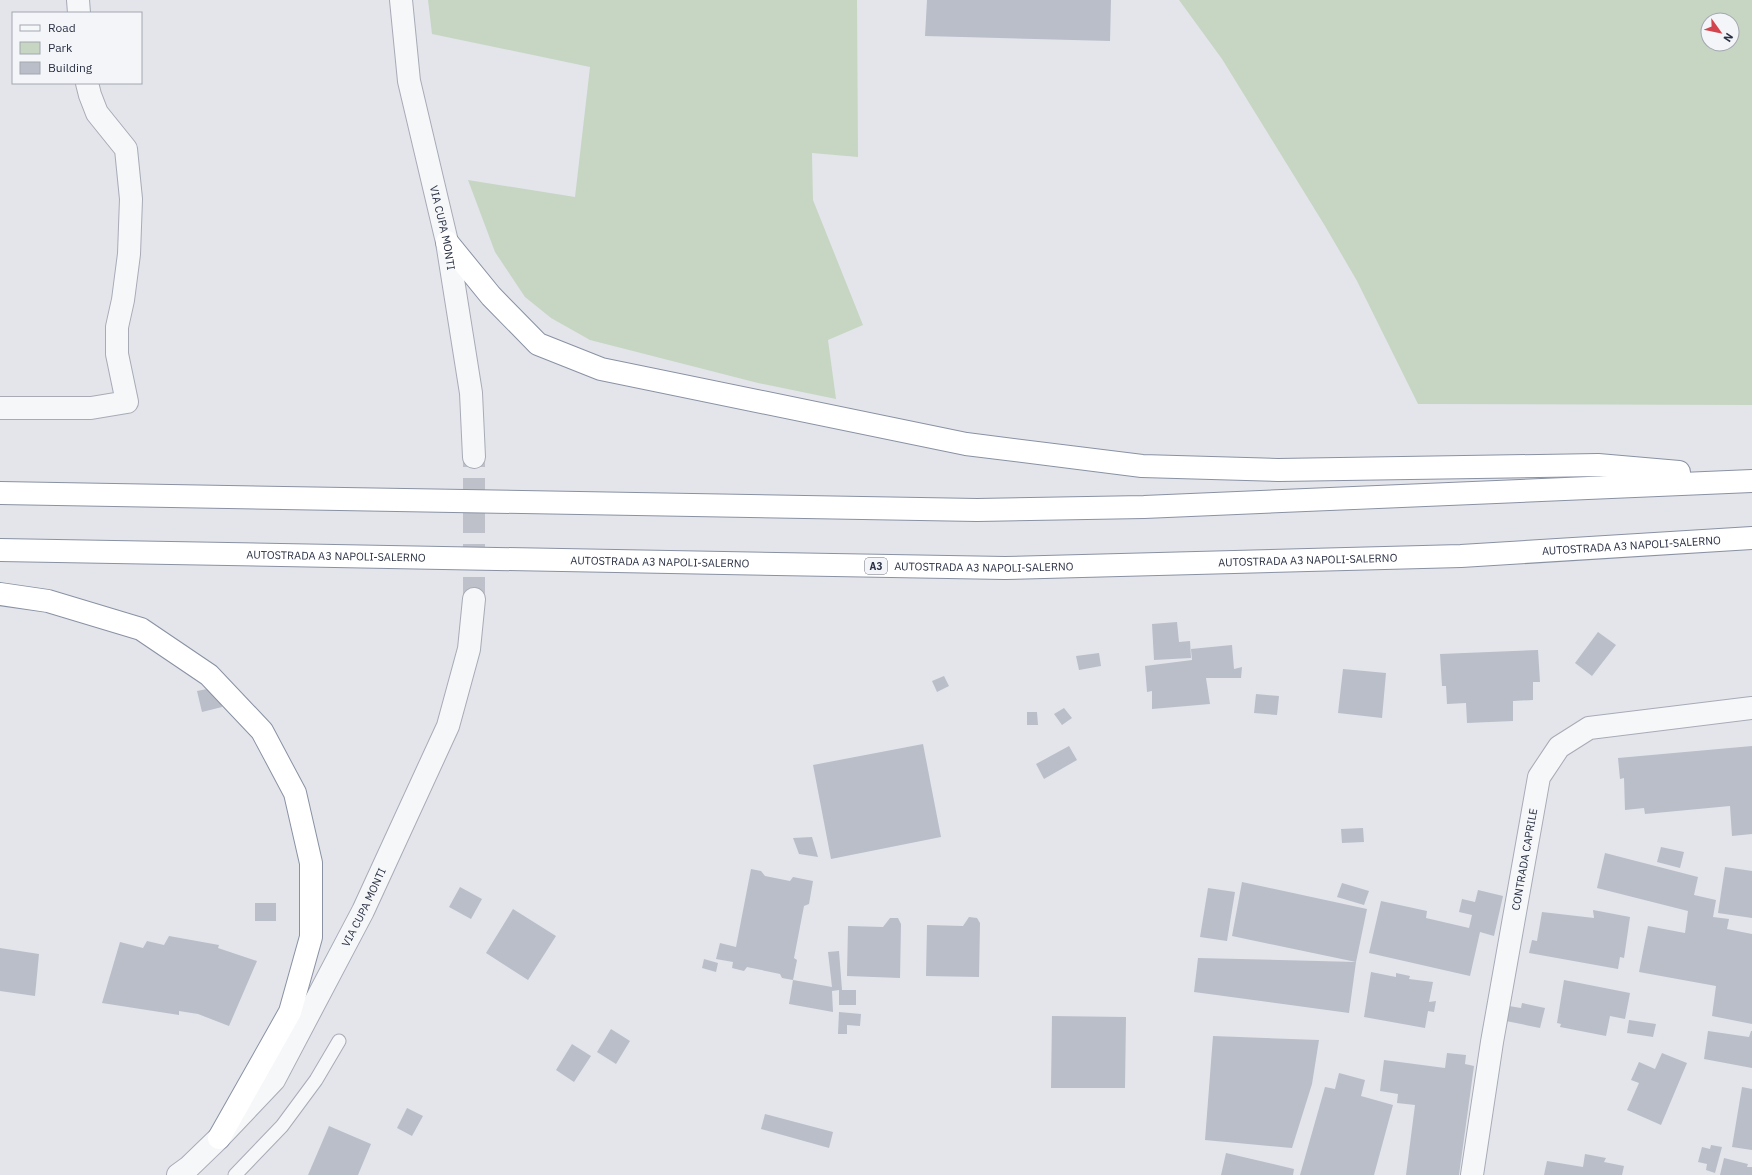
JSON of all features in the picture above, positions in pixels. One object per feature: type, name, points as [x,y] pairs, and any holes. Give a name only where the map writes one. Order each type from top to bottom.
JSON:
[{"type":"highway","points":[[447,242],[491,296],[538,344],[601,369],[966,444],[1142,466],[1286,470],[1598,465],[1752,480]]},
{"type":"highway","points":[[0,493],[977,510],[1144,507],[1752,480]]},
{"type":"highway","name":"AUTOSTRADA A3 NAPOLI-SALERNO","points":[[0,550],[1005,568],[1461,556],[1752,538]]},
{"type":"highway","points":[[0,594],[48,601],[142,629],[203,670],[262,731],[295,793],[311,863],[311,937],[290,1012],[219,1138]]},
{"type":"street","points":[[78,0],[78,12]]},
{"type":"street","name":"VIA CUPA MONTI","points":[[401,0],[409,81],[447,242],[471,392],[474,456]]},
{"type":"street","points":[[0,408],[91,408],[127,402],[117,354],[116,327],[123,300],[129,254],[131,199],[126,149],[97,112],[87,84]]},
{"type":"street","name":"VIA CUPA MONTI","points":[[178,1175],[189,1167],[219,1138],[274,1080],[363,911],[448,726],[469,649],[474,599]]},
{"type":"street","name":"CONTRADA CAPRILE","points":[[1472,1175],[1492,1042],[1539,777],[1559,747],[1589,728],[1752,708]]},
{"type":"lane","points":[[235,1175],[282,1126],[316,1080],[339,1041]]},
{"type":"green space","points":[[428,0],[857,0],[858,157],[812,153],[813,200],[863,325],[828,340],[836,399],[758,383],[590,340],[551,318],[525,297],[495,252],[468,180],[575,197],[590,67],[432,34]]},
{"type":"green space","points":[[1179,0],[1752,0],[1752,405],[1418,404],[1357,281],[1325,226],[1222,59]]},
{"type":"building","points":[[927,0],[1111,0],[1110,41],[925,36]]},
{"type":"building","points":[[1177,622],[1179,642],[1190,641],[1191,658],[1154,660],[1152,624]]},
{"type":"building","points":[[1598,632],[1616,645],[1592,676],[1575,663]]},
{"type":"building","points":[[1232,645],[1234,669],[1242,667],[1241,678],[1206,678],[1210,704],[1152,709],[1152,691],[1147,692],[1145,666],[1192,660],[1191,649]]},
{"type":"building","points":[[1538,650],[1540,682],[1533,682],[1533,700],[1513,701],[1513,721],[1467,723],[1466,703],[1447,704],[1446,686],[1442,686],[1440,654]]},
{"type":"building","points":[[1099,653],[1101,666],[1079,670],[1076,656]]},
{"type":"building","points":[[1343,669],[1386,673],[1382,718],[1338,713]]},
{"type":"building","points":[[944,676],[949,686],[937,692],[932,681]]},
{"type":"building","points":[[217,687],[222,707],[202,712],[197,691]]},
{"type":"building","points":[[1256,694],[1279,696],[1277,715],[1254,713]]},
{"type":"building","points":[[1064,708],[1072,718],[1062,725],[1054,714]]},
{"type":"building","points":[[1027,712],[1037,712],[1038,725],[1027,725]]},
{"type":"building","points":[[923,744],[941,837],[831,859],[813,765]]},
{"type":"building","points":[[1069,746],[1077,760],[1044,779],[1036,764]]},
{"type":"building","points":[[1752,746],[1752,834],[1732,836],[1730,806],[1645,814],[1644,808],[1625,810],[1624,778],[1620,779],[1618,758]]},
{"type":"building","points":[[1363,828],[1364,842],[1342,843],[1341,829]]},
{"type":"building","points":[[812,837],[818,857],[799,854],[793,838]]},
{"type":"building","points":[[1661,847],[1684,852],[1680,868],[1657,862]]},
{"type":"building","points":[[1605,853],[1698,877],[1694,895],[1716,900],[1713,917],[1729,919],[1727,929],[1752,934],[1752,1024],[1712,1016],[1716,986],[1639,972],[1648,926],[1685,933],[1688,911],[1597,888]]},
{"type":"building","points":[[1725,867],[1752,871],[1752,918],[1718,913]]},
{"type":"building","points":[[751,869],[761,871],[765,876],[790,881],[793,877],[813,881],[809,904],[804,906],[794,958],[797,960],[793,980],[782,978],[780,974],[747,967],[744,971],[732,968],[733,962],[716,959],[720,943],[736,947]]},
{"type":"building","points":[[1242,882],[1367,909],[1356,962],[1232,936]]},
{"type":"building","points":[[1342,883],[1369,891],[1364,905],[1337,897]]},
{"type":"building","points":[[460,887],[482,899],[471,919],[449,907]]},
{"type":"building","points":[[1208,888],[1235,892],[1227,941],[1200,937]]},
{"type":"building","points":[[1478,890],[1503,896],[1494,936],[1480,932],[1470,976],[1369,953],[1381,901],[1427,911],[1426,918],[1469,928],[1472,915],[1459,912],[1462,899],[1475,902]]},
{"type":"building","points":[[255,903],[276,903],[276,921],[255,921]]},
{"type":"building","points":[[513,909],[556,936],[528,980],[486,953]]},
{"type":"building","points":[[1593,910],[1630,917],[1624,958],[1620,957],[1618,969],[1529,953],[1532,940],[1537,941],[1542,912],[1594,918]]},
{"type":"building","points":[[969,917],[977,918],[980,923],[979,977],[926,976],[927,925],[963,926]]},
{"type":"building","points":[[890,918],[898,918],[901,924],[900,978],[847,976],[848,926],[883,927]]},
{"type":"building","points":[[169,936],[219,945],[218,948],[257,961],[229,1026],[198,1014],[179,1011],[179,1015],[102,1003],[120,942],[143,948],[147,941],[164,945]]},
{"type":"building","points":[[0,948],[39,954],[35,996],[0,991]]},
{"type":"building","points":[[839,951],[842,990],[856,990],[856,1005],[839,1005],[839,990],[832,991],[833,1012],[789,1004],[793,980],[832,987],[828,952]]},
{"type":"building","points":[[1198,958],[1356,962],[1349,1013],[1194,992]]},
{"type":"building","points":[[704,959],[718,963],[716,972],[702,968]]},
{"type":"building","points":[[1371,972],[1396,977],[1396,973],[1410,976],[1409,979],[1433,982],[1429,1002],[1436,1001],[1434,1012],[1428,1011],[1425,1028],[1364,1017]]},
{"type":"building","points":[[1564,980],[1630,993],[1625,1019],[1610,1016],[1606,1036],[1560,1027],[1561,1024],[1557,1023]]},
{"type":"building","points":[[1522,1003],[1545,1008],[1540,1028],[1506,1021],[1509,1006],[1521,1008]]},
{"type":"building","points":[[839,1012],[861,1014],[860,1026],[847,1025],[847,1034],[838,1034]]},
{"type":"building","points":[[1052,1016],[1126,1017],[1125,1088],[1051,1088]]},
{"type":"building","points":[[1629,1020],[1656,1024],[1653,1037],[1627,1033]]},
{"type":"building","points":[[611,1029],[630,1041],[616,1064],[597,1052]]},
{"type":"building","points":[[1708,1031],[1749,1037],[1752,1031],[1752,1068],[1704,1059]]},
{"type":"building","points":[[1213,1036],[1319,1040],[1312,1084],[1292,1148],[1205,1140]]},
{"type":"building","points":[[572,1044],[591,1056],[574,1082],[556,1070]]},
{"type":"building","points":[[1447,1053],[1466,1055],[1465,1064],[1474,1066],[1459,1175],[1406,1175],[1415,1105],[1397,1103],[1398,1094],[1380,1091],[1384,1060],[1445,1068]]},
{"type":"building","points":[[1662,1053],[1687,1063],[1661,1125],[1627,1110],[1639,1083],[1631,1080],[1639,1062],[1655,1069]]},
{"type":"building","points":[[1339,1073],[1365,1080],[1361,1096],[1393,1105],[1374,1175],[1300,1175],[1325,1087],[1335,1089]]},
{"type":"building","points":[[1742,1087],[1752,1089],[1752,1150],[1732,1147]]},
{"type":"building","points":[[407,1108],[423,1116],[412,1136],[397,1128]]},
{"type":"building","points":[[765,1114],[833,1132],[829,1148],[761,1129]]},
{"type":"building","points":[[329,1126],[371,1144],[358,1175],[308,1175]]},
{"type":"building","points":[[1711,1145],[1722,1147],[1715,1173],[1706,1170],[1707,1164],[1698,1162],[1702,1147],[1710,1149]]},
{"type":"building","points":[[1226,1153],[1294,1169],[1293,1175],[1221,1175]]},
{"type":"building","points":[[1585,1154],[1606,1158],[1604,1162],[1624,1166],[1622,1175],[1544,1175],[1547,1161],[1583,1167]]},
{"type":"building","points":[[1724,1158],[1748,1164],[1747,1167],[1752,1167],[1752,1175],[1720,1175]]},
{"type":"tunnel","points":[[474,457],[474,599]]}]
